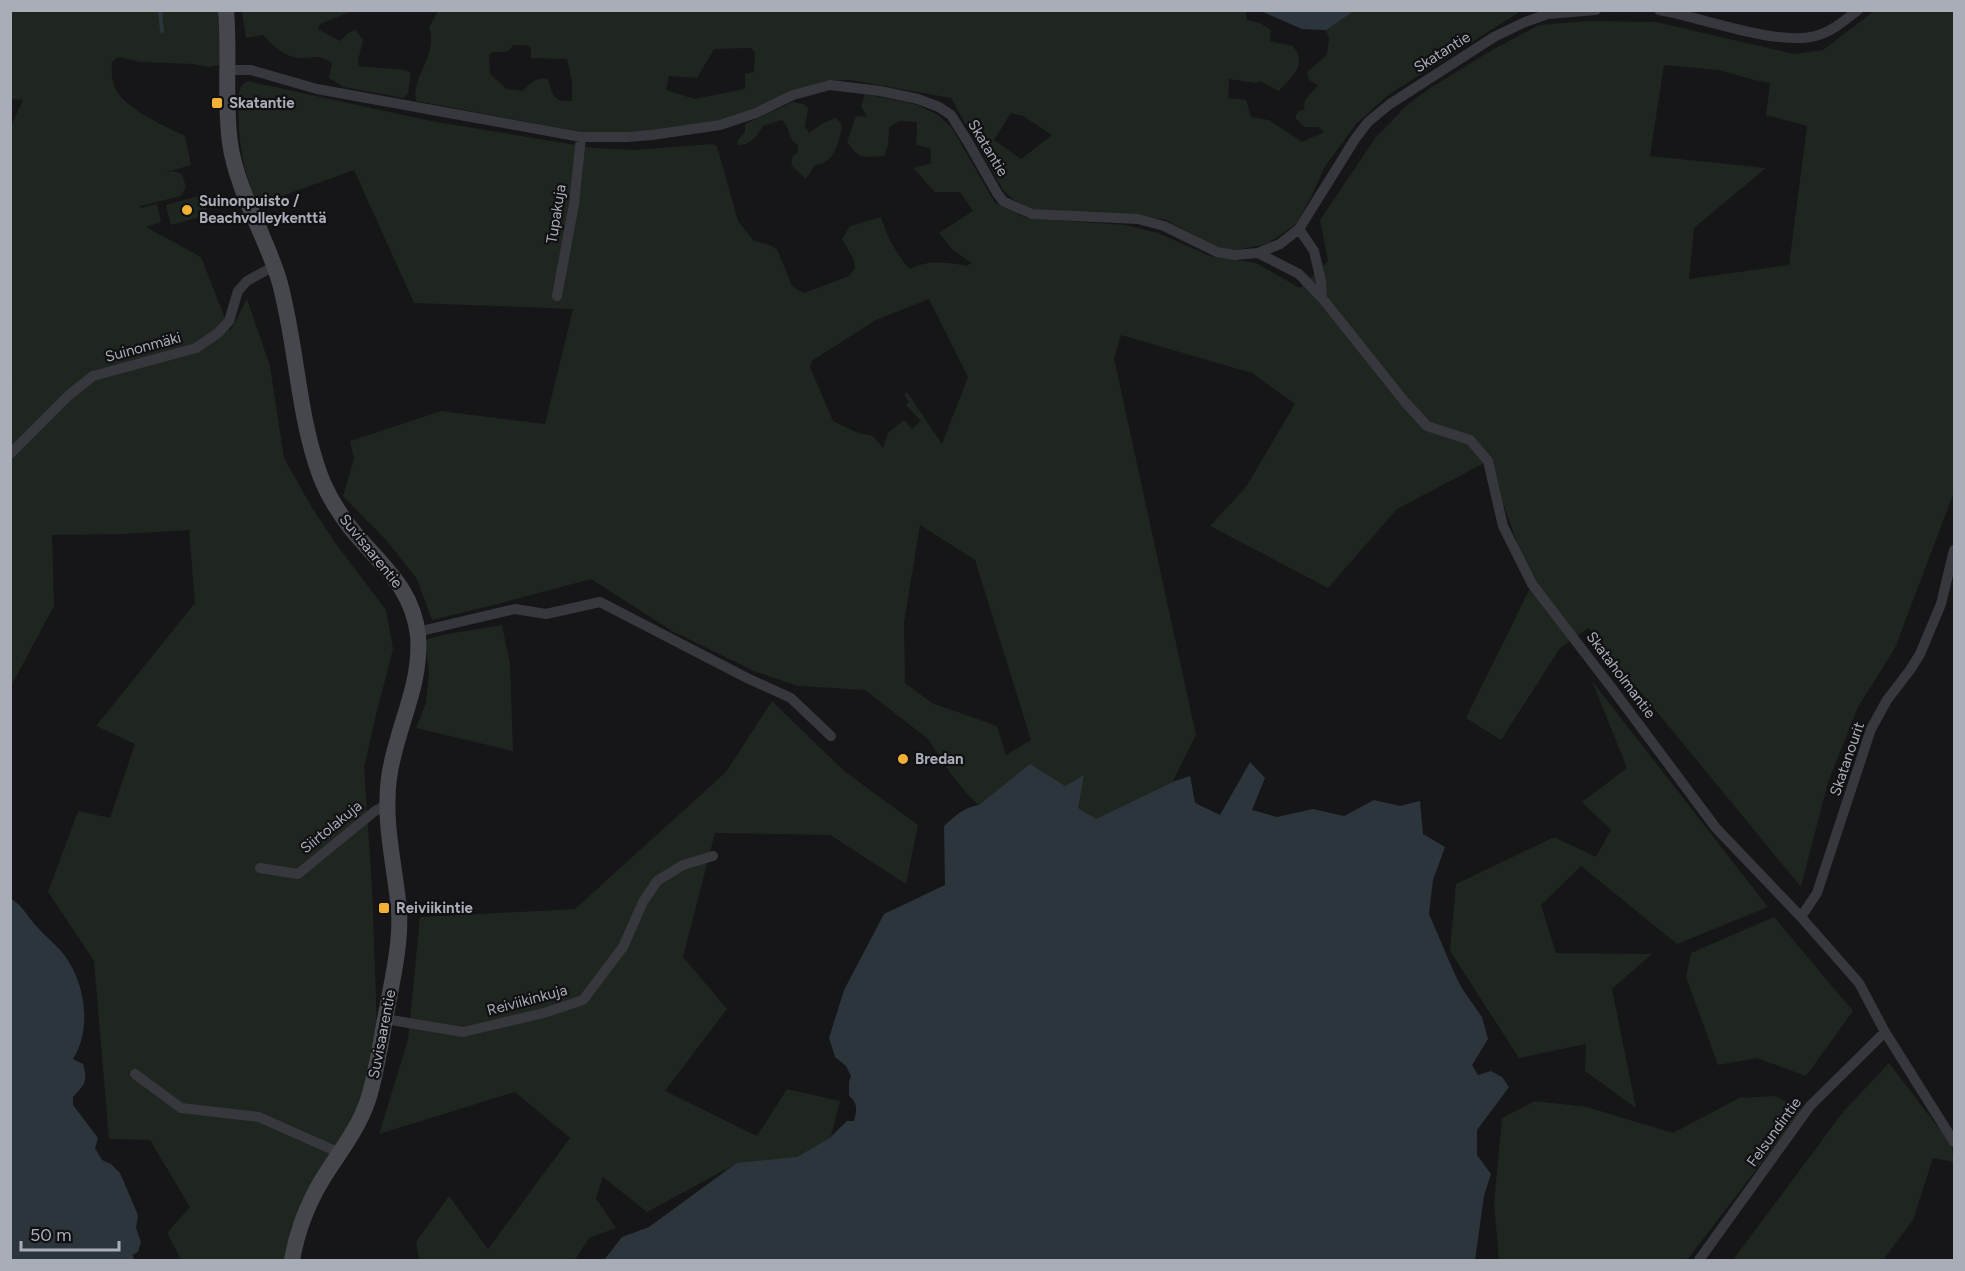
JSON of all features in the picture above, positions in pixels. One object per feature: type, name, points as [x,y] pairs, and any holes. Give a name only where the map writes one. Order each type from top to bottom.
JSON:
[{"type":"street","name":"Suvisaarentie","points":[[226,10],[228,126],[234,165],[274,266],[289,323],[307,430],[323,482],[333,503],[350,527],[396,578],[410,605],[417,632],[416,677],[388,781],[390,844],[399,920],[385,1019],[368,1099],[362,1115],[307,1210],[296,1240],[292,1260]]},
{"type":"street","name":"Skatantie","points":[[228,70],[251,70],[317,89],[581,137],[644,136],[720,125],[756,113],[793,95],[830,85],[880,91],[918,99],[939,107],[951,115],[997,194],[1011,206],[1032,214],[1138,219],[1164,226],[1217,252],[1235,255],[1258,253],[1280,244],[1299,229],[1368,122],[1390,104],[1494,37],[1525,22],[1548,14],[1596,10]]},
{"type":"street","points":[[1659,10],[1782,38],[1800,39],[1837,27],[1858,10]]},
{"type":"street","name":"Tupakuja","points":[[557,296],[574,204],[581,137]]},
{"type":"street","points":[[1299,229],[1314,251],[1321,281],[1322,298]]},
{"type":"street","name":"Skataholmantie","points":[[1258,253],[1299,274],[1322,298],[1427,426],[1470,440],[1488,461],[1503,526],[1532,584],[1716,828],[1801,916],[1858,983],[1885,1032],[1954,1142]]},
{"type":"street","name":"Suinonmäki","points":[[10,454],[69,395],[93,376],[196,348],[218,333],[229,321],[238,291],[247,281],[274,266]]},
{"type":"street","name":"Skatanourit","points":[[1801,916],[1818,893],[1872,729],[1887,700],[1920,654],[1941,603],[1954,550]]},
{"type":"street","points":[[417,632],[515,609],[546,614],[600,602],[747,678],[791,698],[831,736]]},
{"type":"street","name":"Siirtolakuja","points":[[260,868],[298,874],[375,811],[387,805]]},
{"type":"street","name":"Reiviikinkuja","points":[[385,1019],[463,1032],[583,1000],[623,947],[643,902],[657,881],[684,865],[713,856]]},
{"type":"street","name":"Felsundintie","points":[[1699,1260],[1810,1106],[1885,1032]]},
{"type":"street","points":[[135,1074],[181,1108],[260,1118],[340,1153]]},
{"type":"shaded area","points":[[11,11],[218,11],[221,60],[219,65],[209,67],[193,64],[140,62],[118,57],[112,62],[112,77],[116,91],[132,107],[185,136],[191,165],[164,173],[173,171],[182,174],[186,187],[181,196],[140,206],[140,208],[157,204],[161,222],[146,227],[201,257],[230,331],[247,299],[270,366],[284,458],[336,544],[386,610],[393,649],[364,768],[372,887],[377,1027],[360,1113],[291,1227],[287,1260],[181,1260],[167,1233],[190,1207],[150,1140],[109,1139],[94,961],[48,892],[78,811],[110,818],[135,744],[96,726],[195,603],[189,530],[52,535],[54,606],[11,686],[10,385],[13,380],[10,380],[10,128],[23,100],[11,99]]},
{"type":"shaded area","points":[[242,11],[368,11],[350,12],[320,24],[318,29],[340,41],[348,33],[356,30],[363,40],[359,66],[405,70],[411,73],[408,93],[404,98],[344,87],[329,78],[332,63],[326,60],[319,57],[299,58],[289,55],[263,35],[246,38]]},
{"type":"shaded area","points":[[438,11],[1246,11],[1247,20],[1260,23],[1271,30],[1270,41],[1293,46],[1299,65],[1294,75],[1279,91],[1260,81],[1256,83],[1229,79],[1228,98],[1246,100],[1251,117],[1269,120],[1302,142],[1324,132],[1318,127],[1305,127],[1295,118],[1298,111],[1304,110],[1305,100],[1318,85],[1309,80],[1307,72],[1327,55],[1329,39],[1326,30],[1302,29],[1261,11],[1521,11],[1388,95],[1356,124],[1324,168],[1296,224],[1267,244],[1236,250],[1210,244],[1166,220],[1137,215],[1031,209],[1015,201],[1003,190],[951,98],[850,80],[824,81],[792,91],[755,110],[725,119],[646,133],[582,132],[416,101],[417,83],[430,47],[429,27]],"holes":[[[513,45],[526,45],[531,48],[531,58],[567,59],[572,81],[572,101],[555,97],[548,80],[537,79],[523,91],[507,89],[490,74],[489,55],[493,52],[507,51]],[[751,48],[755,52],[754,72],[745,74],[745,89],[694,99],[666,90],[669,76],[697,78],[714,49]],[[1011,113],[1023,116],[1052,135],[1021,159],[994,140]]]},
{"type":"shaded area","points":[[1261,11],[1354,11],[1326,30],[1302,29]]},
{"type":"shaded area","points":[[1874,11],[1954,11],[1954,492],[1895,648],[1858,707],[1828,782],[1801,887],[1588,628],[1560,648],[1501,740],[1466,718],[1532,584],[1488,461],[1397,509],[1328,588],[1210,526],[1246,487],[1295,404],[1252,373],[1121,335],[1114,358],[1196,735],[1173,781],[1190,776],[1195,803],[1201,806],[1191,822],[999,825],[967,794],[928,739],[865,690],[798,686],[754,671],[672,631],[591,579],[432,620],[417,579],[387,541],[343,496],[354,459],[350,441],[441,411],[545,424],[573,309],[414,303],[354,170],[257,205],[244,164],[239,122],[239,92],[247,81],[431,121],[594,148],[635,150],[712,144],[717,146],[738,221],[754,241],[777,249],[792,286],[804,293],[849,276],[855,268],[854,260],[842,239],[850,226],[881,217],[893,245],[910,269],[930,263],[966,266],[972,263],[954,251],[939,233],[973,211],[960,192],[935,192],[913,168],[931,163],[930,148],[916,145],[917,122],[900,121],[889,127],[888,145],[884,156],[859,155],[847,142],[856,116],[867,117],[861,106],[865,94],[918,105],[938,115],[952,128],[995,203],[1026,218],[1125,225],[1158,233],[1210,256],[1256,263],[1300,288],[1328,261],[1320,220],[1376,137],[1406,106],[1427,90],[1494,49],[1539,25],[1587,21],[1656,22],[1794,54],[1823,50]],"holes":[[[1664,65],[1719,70],[1770,83],[1766,115],[1807,126],[1789,265],[1689,279],[1694,228],[1766,168],[1650,156]],[[929,299],[968,377],[942,444],[907,392],[904,395],[909,402],[906,405],[921,421],[912,429],[904,420],[888,433],[883,448],[873,436],[858,433],[833,421],[810,367],[813,360],[876,320]],[[920,525],[975,560],[1031,740],[1006,755],[997,726],[932,703],[905,683],[904,623]]]},
{"type":"shaded area","points":[[793,102],[803,104],[808,108],[805,127],[809,133],[823,123],[836,118],[842,125],[832,156],[815,165],[806,179],[791,163],[793,156],[798,152],[798,145],[792,140],[782,120],[763,126],[756,137],[746,144],[738,145],[737,141],[745,132],[745,124]]},
{"type":"shaded area","name":"Suinonpuisto / Beachvolleykenttä","points":[[202,195],[208,215],[171,225],[166,205]]},
{"type":"shaded area","points":[[502,625],[510,664],[513,751],[416,728],[426,703],[429,673],[425,640]]},
{"type":"shaded area","points":[[1592,681],[1768,907],[1677,944],[1581,866],[1541,905],[1556,953],[1652,954],[1612,989],[1636,1108],[1585,1071],[1586,1044],[1519,1058],[1450,951],[1456,884],[1554,837],[1596,857],[1611,830],[1582,802],[1627,768]]},
{"type":"shaded area","points":[[772,701],[844,771],[918,825],[906,884],[830,835],[715,833],[683,957],[727,1009],[665,1091],[757,1136],[787,1089],[840,1101],[831,1136],[847,1121],[861,1164],[649,1227],[732,1166],[647,1212],[603,1177],[596,1198],[616,1228],[589,1238],[575,1260],[419,1260],[416,1242],[449,1196],[488,1249],[570,1138],[515,1092],[379,1134],[408,1040],[420,917],[575,909],[726,772]]},
{"type":"shaded area","points":[[1250,762],[1265,778],[1252,810],[1277,817],[1313,809],[1344,816],[1374,800],[1400,806],[1420,801],[1423,834],[1445,847],[1433,880],[1429,914],[1456,977],[1482,1017],[1488,1039],[1472,1065],[1478,1075],[1491,1071],[1502,1077],[1509,1087],[1477,1130],[1477,1155],[1491,1174],[1484,1196],[1475,1260],[604,1260],[622,1237],[649,1227],[737,1163],[797,1157],[830,1138],[847,1121],[854,1121],[856,1107],[849,1096],[851,1076],[846,1066],[835,1057],[829,1038],[844,990],[884,914],[945,885],[944,826],[956,815],[979,805],[1030,764],[1065,786],[1084,775],[1078,808],[1096,819],[1190,776],[1195,803],[1220,815]]},
{"type":"shaded area","points":[[10,898],[61,951],[76,975],[81,989],[84,1004],[83,1033],[73,1059],[83,1064],[85,1079],[83,1086],[73,1097],[73,1105],[98,1138],[95,1148],[102,1160],[111,1164],[120,1173],[138,1215],[136,1228],[141,1242],[138,1252],[132,1255],[135,1260],[11,1260]]},
{"type":"shaded area","points":[[1774,917],[1853,1011],[1806,1076],[1757,1058],[1718,1065],[1686,977],[1691,953]]},
{"type":"shaded area","points":[[1889,1063],[1951,1144],[1954,1162],[1933,1158],[1913,1220],[1883,1260],[1733,1260],[1843,1112]]},
{"type":"shaded area","points":[[1775,1096],[1802,1110],[1687,1260],[1499,1260],[1494,1203],[1502,1118],[1535,1101],[1587,1107],[1673,1133],[1739,1098]]},
{"type":"waterway","points":[[160,10],[162,31]]},
{"type":"place","name":"Skatantie","points":[[217,103]]},
{"type":"place","name":"Suinonpuisto / Beachvolleykenttä","points":[[187,210]]},
{"type":"place","name":"Bredan","points":[[903,759]]},
{"type":"place","name":"Reiviikintie","points":[[384,908]]}]
